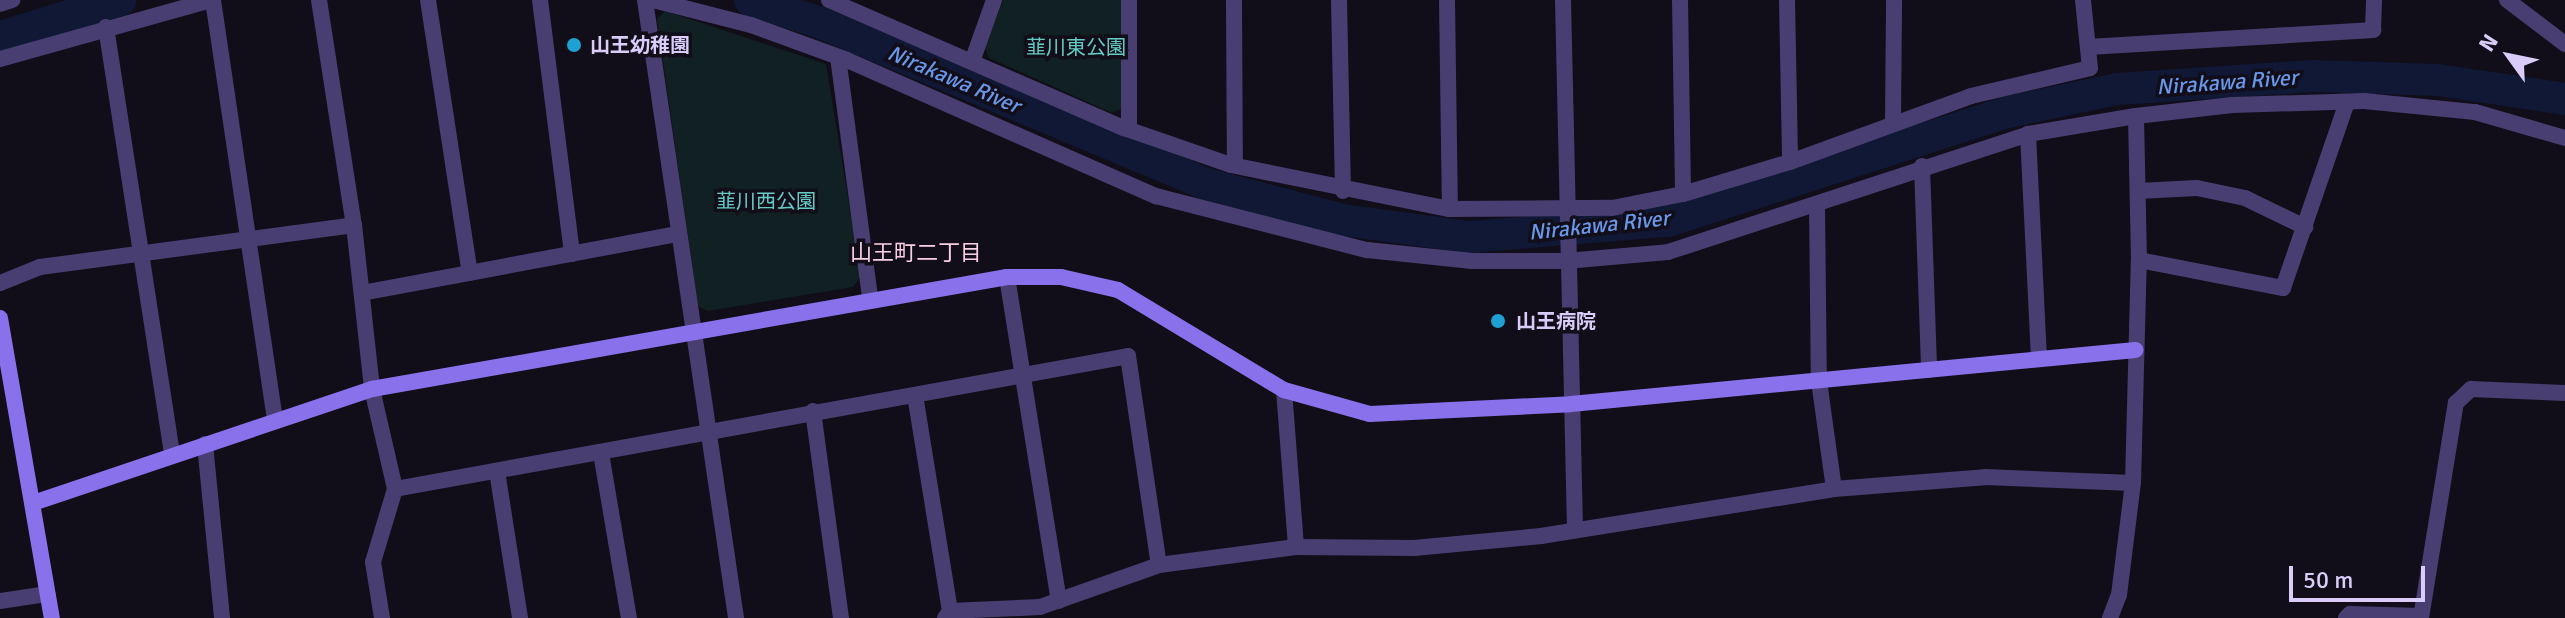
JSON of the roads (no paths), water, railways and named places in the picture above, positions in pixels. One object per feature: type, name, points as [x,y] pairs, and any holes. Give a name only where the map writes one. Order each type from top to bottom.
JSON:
[{"type":"street","points":[[0,4],[12,0]]},
{"type":"street","points":[[0,59],[106,27],[212,0],[275,421]]},
{"type":"street","points":[[319,0],[354,225],[372,389],[395,489],[373,562],[382,618]]},
{"type":"street","points":[[428,0],[470,273]]},
{"type":"street","points":[[540,0],[572,254]]},
{"type":"street","points":[[645,0],[691,331],[736,618]]},
{"type":"street","points":[[653,0],[751,25],[838,57],[1156,196],[1367,250],[1472,261],[1668,252],[1922,166],[2028,134],[2136,116],[2232,105],[2347,102],[2475,112],[2565,138]]},
{"type":"street","points":[[829,0],[973,59],[1129,129],[1235,165],[1343,191],[1450,209],[1565,210],[1612,208],[1683,194],[1790,162],[1971,96],[2090,68],[2083,0]]},
{"type":"street","points":[[973,59],[994,0]]},
{"type":"street","points":[[1129,0],[1129,129]]},
{"type":"street","points":[[1234,0],[1235,165]]},
{"type":"street","points":[[1339,0],[1343,191]]},
{"type":"street","points":[[1447,0],[1450,209]]},
{"type":"street","points":[[1563,0],[1566,256],[1575,530]]},
{"type":"street","points":[[1680,0],[1683,194]]},
{"type":"street","points":[[1787,0],[1790,162]]},
{"type":"street","points":[[1893,122],[1894,0]]},
{"type":"street","points":[[2088,47],[2373,30],[2374,0]]},
{"type":"street","points":[[2507,0],[2565,44]]},
{"type":"street","points":[[106,27],[172,455]]},
{"type":"street","points":[[838,57],[870,298]]},
{"type":"street","points":[[2139,260],[2283,288],[2347,102]]},
{"type":"street","points":[[2110,618],[2119,595],[2133,483],[2139,260],[2136,116]]},
{"type":"street","points":[[2028,134],[2039,359]]},
{"type":"street","points":[[1922,166],[1929,370]]},
{"type":"street","points":[[2138,191],[2197,188],[2245,198],[2305,227]]},
{"type":"street","points":[[1817,204],[1819,381],[1834,489]]},
{"type":"street","points":[[0,283],[40,267],[354,225]]},
{"type":"street","points":[[362,293],[677,234]]},
{"type":"street","points":[[1007,277],[1059,601]]},
{"type":"street","points":[[33,503],[372,389],[870,298],[1007,277],[1061,277],[1118,290],[1284,390],[1370,414],[1571,404],[2135,350]]},
{"type":"street","points":[[0,318],[52,618]]},
{"type":"street","points":[[395,489],[1128,356],[1159,565]]},
{"type":"street","points":[[2346,618],[2350,614],[2421,617],[2456,403],[2471,389],[2565,393]]},
{"type":"street","points":[[1284,390],[1296,547]]},
{"type":"street","points":[[915,395],[949,616],[1040,607],[1128,572],[1159,565],[1296,547],[1414,548],[1575,530],[1834,489],[1985,477],[2133,483]]},
{"type":"street","points":[[813,411],[841,618]]},
{"type":"street","points":[[205,444],[222,618]]},
{"type":"street","points":[[601,453],[629,618]]},
{"type":"street","points":[[497,471],[520,618]]},
{"type":"street","points":[[0,601],[47,594]]},
{"type":"waterway","name":"Nirakawa River","points":[[0,37],[120,0]]},
{"type":"waterway","name":"Nirakawa River","points":[[750,0],[821,23],[1203,183],[1343,220],[1468,237],[1668,221],[2008,112],[2117,89],[2314,76],[2438,80],[2565,99]]},
{"type":"place","name":"山王幼稚園","points":[[574,45]]},
{"type":"place","name":"山王病院","points":[[1498,321]]},
{"type":"district","name":"山王町二丁目","points":[[916,253]]},
{"type":"park label","name":"韮川東公園","points":[[1076,47]]},
{"type":"park label","name":"韮川西公園","points":[[766,201]]}]
